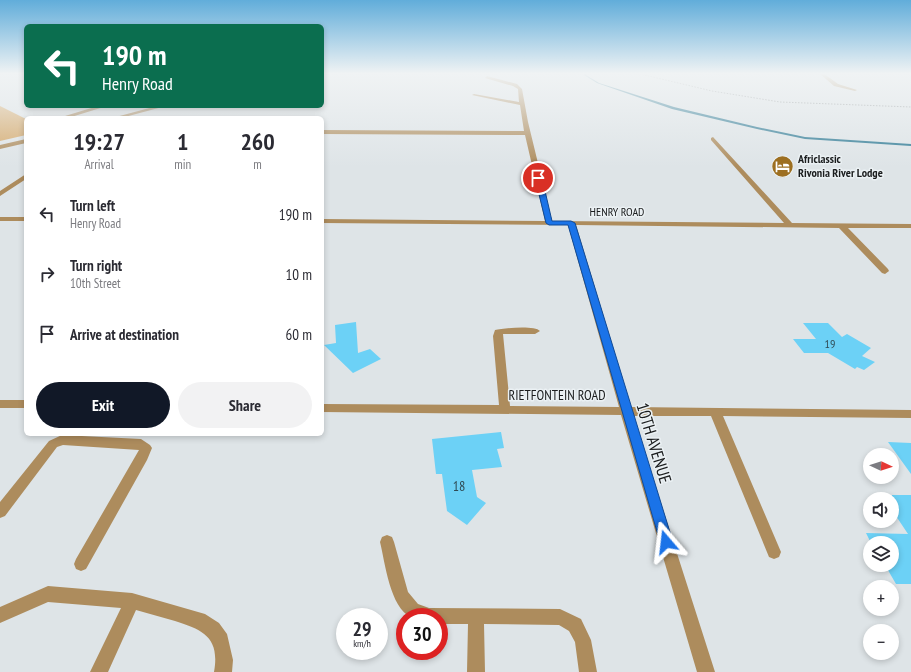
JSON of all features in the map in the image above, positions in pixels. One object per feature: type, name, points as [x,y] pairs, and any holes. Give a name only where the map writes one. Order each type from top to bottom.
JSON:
[{"type":"street","points":[[522,104],[549,223]]},
{"type":"street","points":[[68,116],[97,108]]},
{"type":"street","points":[[123,116],[155,108]]},
{"type":"street","points":[[324,132],[528,133]]},
{"type":"street","points":[[714,139],[790,225]]},
{"type":"street","points":[[0,147],[24,141]]},
{"type":"street","points":[[0,194],[24,177]]},
{"type":"street","points":[[0,219],[24,219]]},
{"type":"street","name":"HENRY ROAD","points":[[324,221],[911,226]]},
{"type":"street","name":"10TH AVENUE","points":[[571,223],[626,411],[706,672]]},
{"type":"street","points":[[842,226],[885,271]]},
{"type":"street","points":[[505,410],[498,336],[499,332],[534,331]]},
{"type":"street","points":[[0,404],[24,404]]},
{"type":"street","name":"RIETFONTEIN ROAD","points":[[324,408],[911,414]]},
{"type":"street","points":[[715,412],[774,552]]},
{"type":"street","points":[[0,512],[53,444],[62,440],[106,438],[141,444],[146,448],[81,564]]},
{"type":"street","points":[[387,542],[401,596],[413,610],[429,616],[560,617],[575,625],[583,640],[588,672]]},
{"type":"street","points":[[0,615],[48,594],[132,601],[199,620],[213,629],[221,640],[224,660],[223,672]]},
{"type":"street","points":[[99,672],[132,601]]},
{"type":"street","points":[[476,617],[476,672]]},
{"type":"path","points":[[842,104],[911,107]]},
{"type":"shaded area","points":[[0,106],[24,118],[24,135],[0,141]]},
{"type":"building","points":[[356,322],[358,353],[370,349],[381,359],[353,373],[324,345],[336,343],[335,325]]},
{"type":"building","points":[[803,323],[828,323],[842,337],[847,334],[871,348],[862,356],[875,362],[864,370],[857,367],[855,369],[828,353],[804,353],[793,339],[816,339]]},
{"type":"building","points":[[501,432],[504,448],[497,449],[502,467],[472,470],[477,497],[486,503],[467,525],[447,511],[442,474],[436,474],[432,439]]},
{"type":"building","points":[[888,442],[911,443],[911,474],[899,457],[899,448],[892,448]]},
{"type":"building","points":[[899,495],[911,495],[911,584],[899,584],[899,580],[894,580],[889,572],[899,572],[899,536],[868,536],[866,533],[908,534],[899,520]]},
{"type":"waterway","points":[[662,104],[757,128],[805,138],[911,145]]},
{"type":"place","name":"Africlassic Rivonia River Lodge","points":[[783,166]]},
{"type":"route","points":[[538,178],[549,223],[571,223],[666,542]]}]
